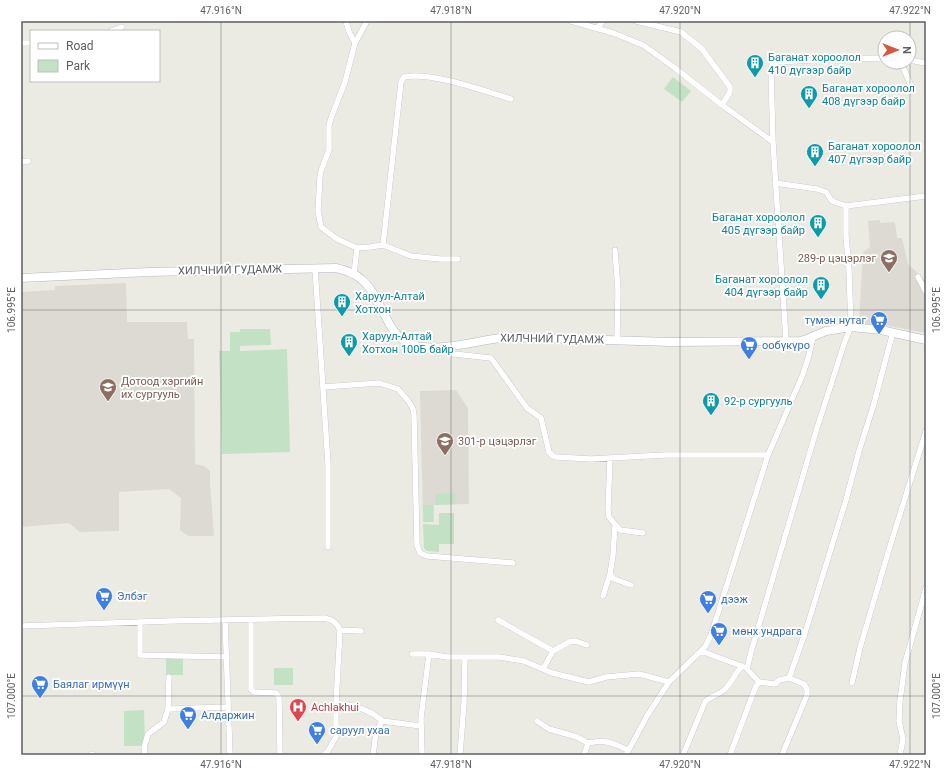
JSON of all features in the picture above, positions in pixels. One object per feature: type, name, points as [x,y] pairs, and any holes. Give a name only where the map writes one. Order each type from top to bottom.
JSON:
[{"type":"main road","name":"ХИЛЧНИЙ ГУДАМЖ","points":[[21,278],[149,272],[336,268],[354,274],[362,279],[370,288],[400,338],[414,346],[435,346],[510,337],[671,342],[804,340],[826,331],[851,327],[893,332],[926,340]]},
{"type":"street","points":[[346,21],[349,32],[355,43]]},
{"type":"street","points":[[366,21],[355,43],[345,82],[337,99],[329,126],[329,150],[321,174],[318,211],[321,227],[337,239],[357,248],[370,248],[383,245],[411,256],[458,259]]},
{"type":"street","points":[[570,21],[625,37],[643,45],[773,142]]},
{"type":"street","points":[[597,28],[603,21]]},
{"type":"street","points":[[636,21],[681,32],[702,49],[730,87],[730,92],[722,105]]},
{"type":"street","points":[[114,30],[122,27]]},
{"type":"street","points":[[786,340],[775,183],[772,65],[778,62],[822,59],[877,58]]},
{"type":"street","points":[[904,70],[911,86]]},
{"type":"street","points":[[383,245],[401,82],[404,77],[413,76],[438,79],[511,99]]},
{"type":"street","points":[[21,162],[28,161]]},
{"type":"street","points":[[775,183],[817,188],[826,192],[832,201],[846,206],[926,196]]},
{"type":"street","points":[[747,669],[817,428],[851,327],[850,285],[846,236],[846,206]]},
{"type":"street","points":[[354,274],[357,248]]},
{"type":"street","points":[[615,250],[618,291],[617,340]]},
{"type":"street","points":[[315,268],[328,464],[328,547]]},
{"type":"street","points":[[918,277],[926,292]]},
{"type":"street","points":[[789,678],[805,632],[846,500],[893,332]]},
{"type":"street","points":[[538,721],[549,730],[577,737],[588,743],[604,740],[627,752],[639,733],[647,716],[669,682],[701,651],[709,639],[718,618],[768,454],[803,374],[813,337]]},
{"type":"street","points":[[435,346],[454,354],[491,358],[527,408],[541,418],[549,452],[553,456],[610,458],[665,455],[768,454]]},
{"type":"street","points":[[323,387],[379,383],[398,389],[412,406],[414,415],[417,545],[420,553],[427,556],[514,564]]},
{"type":"street","points":[[852,683],[860,648],[926,431]]},
{"type":"street","points":[[610,458],[609,518],[620,530],[643,533]]},
{"type":"street","points":[[603,596],[610,574],[615,525]]},
{"type":"street","points":[[610,574],[614,579],[631,585]]},
{"type":"street","points":[[900,755],[903,739],[899,721],[900,701],[905,663],[926,588]]},
{"type":"street","points":[[21,626],[324,618],[332,620],[340,630],[336,703],[336,737],[324,755]]},
{"type":"street","points":[[225,620],[227,707],[230,755]]},
{"type":"street","points":[[252,620],[251,690],[254,692],[276,693],[279,697],[280,755]]},
{"type":"street","points":[[498,620],[553,651]]},
{"type":"street","points":[[140,622],[140,655],[227,657]]},
{"type":"street","points":[[340,630],[361,631]]},
{"type":"street","points":[[543,669],[553,651],[569,642],[587,644]]},
{"type":"street","points":[[701,651],[742,666],[747,669],[759,682],[775,684],[779,680],[789,678],[804,684],[807,689],[807,696],[782,755]]},
{"type":"street","points":[[412,654],[429,654],[447,657],[500,657],[524,661],[552,673],[589,682],[606,677],[639,674],[669,682]]},
{"type":"street","points":[[422,755],[421,718],[424,682],[429,654]]},
{"type":"street","points":[[460,755],[464,704],[465,657]]},
{"type":"street","points":[[683,755],[706,702],[709,698],[724,690],[742,666]]},
{"type":"street","points":[[145,755],[144,747],[148,734],[164,722],[168,709],[168,677]]},
{"type":"street","points":[[730,755],[752,696],[759,682]]},
{"type":"street","points":[[336,703],[348,705],[375,714],[382,721],[421,726]]},
{"type":"street","points":[[168,709],[227,707]]},
{"type":"street","points":[[373,755],[376,732],[382,721]]},
{"type":"street","points":[[584,755],[588,743]]},
{"type":"shaded area","name":"289-р цэцэрлэг","points":[[880,220],[880,223],[895,222],[897,238],[902,238],[908,264],[926,281],[926,333],[884,325],[859,323],[863,252],[870,247],[868,221]]},
{"type":"shaded area","name":"Дотоод хэргийн их сургууль","points":[[126,283],[127,322],[187,322],[188,339],[194,339],[195,464],[204,466],[210,471],[214,536],[188,536],[180,530],[181,498],[169,489],[119,492],[119,531],[80,532],[69,523],[21,527],[21,292],[55,290],[55,286]]},
{"type":"shaded area","name":"301-р цэцэрлэг","points":[[456,390],[468,408],[469,504],[434,505],[434,522],[423,522],[420,391]]},
{"type":"green space","points":[[673,77],[691,91],[682,102],[664,89]]},
{"type":"green space","points":[[240,329],[270,329],[271,345],[240,346],[240,351],[287,349],[290,452],[222,454],[219,351],[230,351],[230,332],[240,332]]},
{"type":"green space","points":[[455,493],[455,504],[436,505],[435,494]]},
{"type":"green space","points":[[423,505],[433,505],[433,522],[424,522]]},
{"type":"green space","points":[[439,513],[454,513],[454,544],[439,544],[439,552],[427,551],[424,548],[423,524],[439,525]]},
{"type":"green space","points":[[166,658],[183,659],[183,675],[166,675]]},
{"type":"green space","points":[[274,668],[293,668],[293,685],[274,685]]},
{"type":"green space","points":[[144,710],[145,746],[124,746],[124,711]]},
{"type":"place","name":"Баганат хороолол 410 дүгээр байр","points":[[755,78]]},
{"type":"place","name":"Баганат хороолол 408 дүгээр байр","points":[[809,109]]},
{"type":"place","name":"Баганат хороолол 407 дүгээр байр","points":[[815,167]]},
{"type":"place","name":"Баганат хороолол 405 дүгээр байр","points":[[818,238]]},
{"type":"place","name":"289-р цэцэрлэг","points":[[889,273]]},
{"type":"place","name":"Баганат хороолол 404 дүгээр байр","points":[[821,300]]},
{"type":"place","name":"Харуул-Алтай Хотхон","points":[[342,317]]},
{"type":"place","name":"түмэн нутаг","points":[[879,335]]},
{"type":"place","name":"Харуул-Алтай Хотхон 100Б байр","points":[[349,357]]},
{"type":"place","name":"ообүкүро","points":[[749,360]]},
{"type":"place","name":"Дотоод хэргийн их сургууль","points":[[108,402]]},
{"type":"place","name":"92-р сургууль","points":[[711,416]]},
{"type":"place","name":"301-р цэцэрлэг","points":[[445,456]]},
{"type":"place","name":"Элбэг","points":[[104,611]]},
{"type":"place","name":"дээж","points":[[708,614]]},
{"type":"place","name":"мөнх ундрага","points":[[719,646]]},
{"type":"place","name":"Баялаг ирмүүн","points":[[40,699]]},
{"type":"place","name":"Achlakhui","points":[[298,722]]},
{"type":"place","name":"Алдаржин","points":[[188,730]]},
{"type":"place","name":"саруул ухаа","points":[[317,745]]}]
